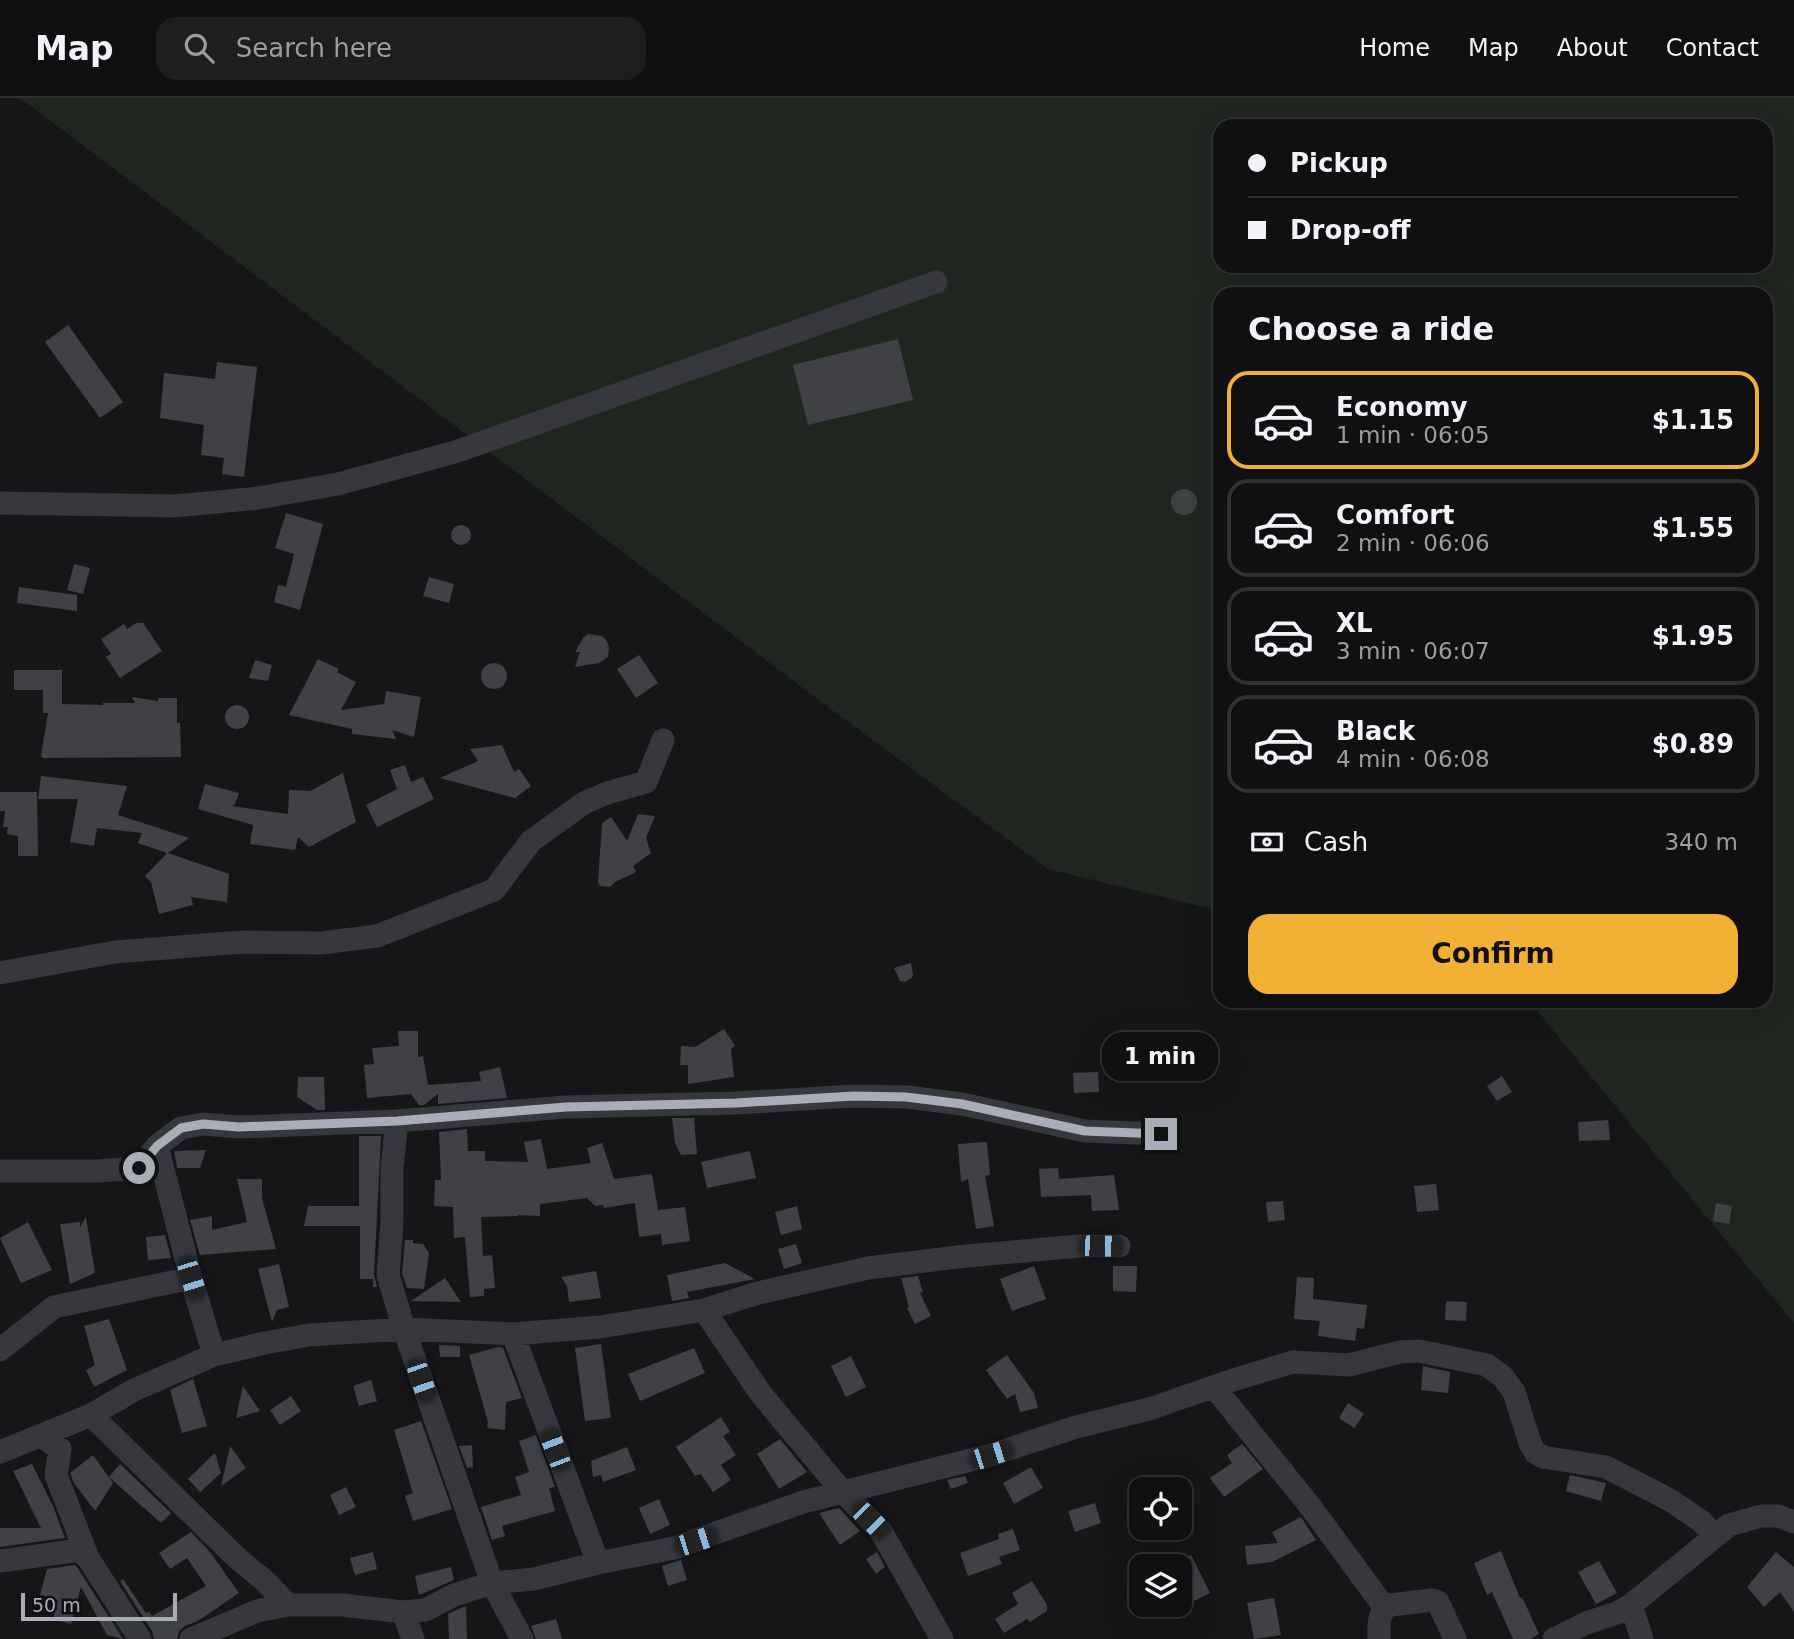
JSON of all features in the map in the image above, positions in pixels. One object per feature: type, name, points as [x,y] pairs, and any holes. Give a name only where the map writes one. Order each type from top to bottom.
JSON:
[{"type":"street","points":[[0,503],[175,506],[258,498],[338,484],[455,452],[936,282]]},
{"type":"street","points":[[0,973],[115,952],[243,942],[321,943],[377,936],[494,890],[531,841],[584,803],[646,782],[663,740]]},
{"type":"street","points":[[0,1171],[98,1171],[139,1168],[157,1146],[181,1128],[203,1124],[239,1127],[397,1121],[566,1107],[736,1103],[854,1096],[906,1097],[962,1104],[1085,1131],[1161,1134]]},
{"type":"street","points":[[397,1121],[392,1167],[388,1275],[404,1329],[492,1583],[522,1639]]},
{"type":"street","points":[[157,1146],[214,1355]]},
{"type":"street","points":[[0,1452],[91,1415],[134,1390],[214,1355],[309,1335],[404,1329],[513,1334],[600,1327],[704,1310],[771,1290],[869,1268],[979,1254],[1080,1246],[1119,1246]]},
{"type":"street","points":[[0,1350],[54,1307],[191,1278]]},
{"type":"street","points":[[704,1310],[761,1394],[842,1491],[881,1531],[942,1639]]},
{"type":"street","points":[[513,1334],[598,1563]]},
{"type":"street","points":[[191,1639],[257,1611],[288,1605],[343,1605],[403,1612],[425,1610],[454,1595],[492,1583],[534,1578],[674,1548],[803,1502],[991,1455],[1076,1427],[1149,1409],[1293,1362],[1349,1365],[1401,1352],[1419,1351],[1487,1365],[1503,1377],[1514,1392],[1530,1443],[1536,1453],[1543,1457],[1606,1467],[1670,1500],[1701,1521],[1715,1536]]},
{"type":"street","points":[[1214,1387],[1303,1496],[1385,1608]]},
{"type":"street","points":[[91,1415],[288,1605]]},
{"type":"street","points":[[41,1436],[61,1448],[56,1475],[88,1558],[140,1639]]},
{"type":"street","points":[[1554,1639],[1631,1605],[1729,1525],[1761,1516],[1778,1516],[1794,1522]]},
{"type":"street","points":[[0,1561],[48,1556],[74,1550],[80,1550],[88,1558]]},
{"type":"street","points":[[1378,1639],[1379,1618],[1385,1608],[1390,1605],[1435,1600],[1455,1639]]},
{"type":"street","points":[[1631,1605],[1642,1639]]},
{"type":"street","points":[[403,1612],[414,1639]]},
{"type":"shaded area","points":[[20,98],[1794,98],[1794,1323],[1535,1008],[1773,1008],[1773,287],[1213,287],[1213,909],[1048,869],[836,713]]},
{"type":"building","points":[[68,325],[123,402],[100,418],[45,342]]},
{"type":"building","points":[[898,339],[913,400],[808,425],[793,365]]},
{"type":"building","points":[[217,362],[257,367],[244,477],[222,474],[224,458],[201,455],[204,425],[160,418],[164,373],[215,379]]},
{"type":"building","points":[[1184,489],[1193,493],[1197,502],[1193,511],[1184,515],[1175,511],[1171,502],[1175,493]]},
{"type":"building","points":[[286,513],[323,524],[300,610],[274,602],[278,585],[286,587],[294,554],[275,548]]},
{"type":"building","points":[[457,525],[465,525],[471,535],[465,545],[457,545],[451,539],[451,531]]},
{"type":"building","points":[[74,564],[90,568],[83,594],[67,590]]},
{"type":"building","points":[[429,577],[454,584],[449,603],[423,596]]},
{"type":"building","points":[[19,587],[77,595],[77,611],[17,603]]},
{"type":"building","points":[[136,623],[143,623],[162,651],[120,678],[106,657],[111,654],[101,639],[124,624],[127,629]]},
{"type":"building","points":[[588,634],[602,636],[607,641],[608,657],[599,663],[575,667],[580,652],[575,652]]},
{"type":"building","points":[[639,655],[658,683],[636,698],[617,669]]},
{"type":"building","points":[[318,659],[339,669],[337,672],[356,682],[341,710],[384,704],[386,691],[421,697],[414,737],[392,730],[396,739],[352,734],[352,729],[289,715]]},
{"type":"building","points":[[255,660],[272,665],[268,681],[249,678]]},
{"type":"building","points":[[494,663],[503,667],[507,676],[503,685],[494,689],[485,685],[481,676],[485,667]]},
{"type":"building","points":[[14,670],[62,670],[62,704],[135,703],[132,697],[158,701],[158,698],[177,698],[181,757],[43,758],[41,756],[48,713],[43,713],[43,690],[14,690]]},
{"type":"building","points":[[237,705],[245,709],[249,717],[245,725],[237,729],[229,725],[225,717],[229,709]]},
{"type":"building","points":[[502,745],[514,772],[519,769],[531,786],[515,798],[440,778],[478,761],[470,749]]},
{"type":"building","points":[[405,765],[411,782],[423,777],[434,799],[377,827],[366,805],[397,789],[390,770]]},
{"type":"building","points":[[343,773],[356,822],[309,847],[298,837],[295,850],[250,844],[253,825],[198,809],[205,784],[239,793],[232,806],[288,814],[289,790],[310,791]]},
{"type":"building","points":[[41,776],[127,786],[118,815],[189,838],[168,853],[229,874],[227,902],[191,897],[193,905],[159,914],[151,882],[145,876],[167,853],[138,843],[142,833],[97,828],[94,846],[70,842],[78,799],[38,799]]},
{"type":"building","points":[[0,792],[37,792],[38,856],[18,856],[18,836],[7,834],[8,827],[3,827],[5,811],[0,811]]},
{"type":"building","points":[[638,814],[655,816],[646,838],[651,853],[633,866],[636,872],[610,887],[600,886],[598,882],[602,823],[611,817],[627,841]]},
{"type":"building","points":[[911,963],[912,978],[905,982],[900,981],[894,968]]},
{"type":"building","points":[[724,1029],[735,1046],[731,1049],[734,1077],[688,1084],[688,1065],[680,1065],[681,1046],[695,1047]]},
{"type":"building","points":[[398,1031],[418,1031],[418,1057],[423,1056],[428,1085],[481,1081],[479,1072],[500,1067],[507,1098],[438,1104],[438,1094],[424,1105],[419,1105],[411,1094],[367,1098],[364,1065],[374,1064],[372,1048],[399,1046]]},
{"type":"building","points":[[1098,1072],[1099,1092],[1074,1093],[1073,1073]]},
{"type":"building","points":[[1502,1076],[1512,1092],[1497,1101],[1487,1086]]},
{"type":"building","points":[[298,1077],[324,1077],[325,1110],[317,1110],[297,1097]]},
{"type":"building","points":[[672,1118],[694,1118],[697,1154],[681,1155],[675,1143]]},
{"type":"building","points":[[1608,1120],[1610,1140],[1579,1141],[1578,1122]]},
{"type":"building","points":[[467,1129],[468,1151],[485,1151],[485,1161],[528,1162],[524,1142],[541,1139],[547,1169],[591,1163],[587,1148],[602,1143],[614,1179],[652,1174],[658,1210],[685,1207],[690,1241],[662,1245],[661,1234],[639,1237],[635,1203],[604,1208],[603,1205],[595,1206],[587,1198],[540,1204],[540,1216],[481,1217],[483,1256],[492,1255],[495,1288],[484,1289],[484,1296],[470,1297],[465,1237],[454,1238],[453,1207],[434,1206],[435,1180],[441,1180],[439,1132]]},
{"type":"building","points":[[359,1136],[381,1136],[374,1274],[377,1287],[373,1287],[373,1279],[360,1279],[360,1226],[304,1226],[308,1206],[359,1206]]},
{"type":"building","points":[[987,1142],[990,1175],[985,1176],[994,1226],[976,1229],[968,1179],[961,1182],[958,1144]]},
{"type":"building","points":[[206,1150],[200,1168],[177,1168],[174,1151]]},
{"type":"building","points":[[750,1151],[756,1178],[707,1188],[701,1162]]},
{"type":"building","points":[[1058,1168],[1059,1179],[1114,1175],[1119,1210],[1092,1211],[1091,1195],[1041,1197],[1039,1169]]},
{"type":"building","points":[[237,1179],[262,1179],[262,1198],[276,1249],[200,1255],[190,1220],[212,1216],[212,1230],[247,1222]]},
{"type":"building","points":[[1436,1184],[1439,1210],[1417,1212],[1414,1186]]},
{"type":"building","points":[[1283,1201],[1285,1220],[1268,1222],[1266,1202]]},
{"type":"building","points":[[1716,1203],[1732,1206],[1729,1224],[1713,1221]]},
{"type":"building","points":[[797,1206],[802,1229],[781,1235],[775,1212]]},
{"type":"building","points":[[86,1217],[95,1273],[70,1284],[60,1224],[80,1222],[80,1227]]},
{"type":"building","points":[[28,1222],[52,1270],[21,1283],[0,1238]]},
{"type":"building","points":[[165,1235],[171,1258],[148,1260],[146,1237]]},
{"type":"building","points":[[405,1240],[423,1244],[429,1253],[424,1289],[407,1288],[402,1273]]},
{"type":"building","points":[[796,1244],[802,1263],[784,1269],[778,1249]]},
{"type":"building","points":[[725,1263],[755,1279],[687,1292],[689,1298],[672,1301],[667,1275]]},
{"type":"building","points":[[279,1264],[289,1307],[277,1310],[272,1322],[258,1269]]},
{"type":"building","points":[[1034,1266],[1046,1299],[1012,1311],[1000,1279]]},
{"type":"building","points":[[1113,1266],[1137,1266],[1136,1292],[1113,1291]]},
{"type":"building","points":[[596,1271],[601,1298],[569,1302],[567,1286],[561,1277]]},
{"type":"building","points":[[918,1276],[923,1292],[920,1293],[931,1316],[915,1324],[907,1308],[909,1307],[901,1278]]},
{"type":"building","points":[[1297,1277],[1314,1278],[1313,1299],[1367,1305],[1364,1329],[1357,1328],[1355,1341],[1318,1336],[1320,1321],[1294,1319]]},
{"type":"building","points":[[445,1278],[461,1302],[411,1301]]},
{"type":"building","points":[[1446,1301],[1467,1302],[1466,1321],[1445,1320]]},
{"type":"building","points":[[109,1319],[127,1370],[94,1387],[86,1370],[95,1365],[84,1326]]},
{"type":"building","points":[[601,1344],[611,1418],[585,1421],[575,1348]]},
{"type":"building","points":[[439,1345],[460,1346],[460,1357],[440,1357]]},
{"type":"building","points":[[503,1348],[522,1398],[506,1402],[505,1430],[487,1428],[488,1422],[469,1355]]},
{"type":"building","points":[[694,1348],[705,1373],[640,1401],[628,1374]]},
{"type":"building","points":[[1007,1355],[1034,1393],[1038,1408],[1020,1412],[1015,1394],[1007,1399],[986,1370]]},
{"type":"building","points":[[851,1356],[866,1387],[846,1397],[831,1366]]},
{"type":"building","points":[[1423,1366],[1450,1372],[1448,1393],[1421,1390]]},
{"type":"building","points":[[193,1379],[207,1426],[182,1433],[170,1390]]},
{"type":"building","points":[[371,1380],[377,1401],[359,1406],[353,1386]]},
{"type":"building","points":[[243,1386],[260,1411],[236,1418]]},
{"type":"building","points":[[291,1396],[301,1411],[280,1425],[270,1410]]},
{"type":"building","points":[[1348,1403],[1364,1414],[1354,1428],[1339,1418]]},
{"type":"building","points":[[721,1417],[730,1432],[723,1436],[736,1455],[721,1465],[731,1480],[713,1492],[701,1474],[695,1476],[676,1447]]},
{"type":"building","points":[[421,1421],[452,1509],[413,1521],[405,1496],[413,1493],[394,1430]]},
{"type":"building","points":[[536,1435],[555,1487],[549,1488],[555,1511],[502,1526],[505,1536],[492,1540],[481,1507],[521,1495],[515,1477],[529,1472],[519,1441]]},
{"type":"building","points":[[780,1439],[807,1472],[779,1489],[757,1454]]},
{"type":"building","points":[[1242,1444],[1263,1469],[1224,1497],[1210,1478],[1232,1463],[1227,1455]]},
{"type":"building","points":[[472,1445],[473,1467],[467,1468],[459,1446]]},
{"type":"building","points":[[230,1446],[246,1468],[221,1486]]},
{"type":"building","points":[[627,1447],[636,1470],[603,1482],[601,1475],[593,1477],[591,1461]]},
{"type":"building","points":[[215,1453],[221,1473],[200,1492],[188,1479]]},
{"type":"building","points":[[93,1455],[113,1483],[95,1511],[74,1483],[70,1473]]},
{"type":"building","points":[[32,1464],[65,1538],[0,1547],[0,1528],[41,1528],[13,1471]]},
{"type":"building","points":[[120,1464],[171,1513],[161,1523],[109,1477]]},
{"type":"building","points":[[1031,1467],[1043,1488],[1014,1504],[1003,1483]]},
{"type":"building","points":[[1570,1475],[1606,1483],[1601,1501],[1566,1491]]},
{"type":"building","points":[[965,1476],[968,1483],[951,1489],[947,1480]]},
{"type":"building","points":[[346,1487],[356,1507],[339,1515],[330,1495]]},
{"type":"building","points":[[659,1499],[670,1525],[650,1534],[639,1508]]},
{"type":"building","points":[[1095,1503],[1101,1523],[1075,1532],[1068,1511]]},
{"type":"building","points":[[839,1508],[860,1531],[840,1545],[819,1513]]},
{"type":"building","points":[[1301,1517],[1316,1540],[1272,1562],[1247,1565],[1245,1546],[1278,1543],[1272,1532]]},
{"type":"building","points":[[1013,1529],[1020,1550],[999,1557],[1002,1564],[968,1576],[960,1553],[999,1539],[998,1534]]},
{"type":"building","points":[[191,1532],[210,1552],[239,1593],[198,1621],[185,1626],[179,1631],[177,1639],[154,1639],[152,1631],[120,1581],[123,1579],[146,1613],[149,1612],[152,1616],[206,1586],[187,1558],[170,1569],[159,1553]]},
{"type":"building","points":[[1501,1551],[1520,1598],[1522,1597],[1539,1634],[1530,1639],[1513,1639],[1492,1592],[1487,1595],[1474,1563]]},
{"type":"building","points":[[373,1552],[377,1569],[355,1575],[350,1558]]},
{"type":"building","points":[[877,1552],[885,1567],[876,1574],[866,1559]]},
{"type":"building","points":[[1776,1552],[1794,1567],[1794,1612],[1780,1592],[1764,1607],[1747,1587]]},
{"type":"building","points":[[1192,1557],[1210,1593],[1192,1602]]},
{"type":"building","points":[[681,1560],[687,1580],[668,1586],[662,1566]]},
{"type":"building","points":[[1599,1561],[1617,1593],[1596,1604],[1578,1572]]},
{"type":"building","points":[[75,1565],[123,1639],[107,1635],[81,1587],[71,1624],[53,1619],[58,1600],[40,1595],[47,1569]]},
{"type":"building","points":[[451,1567],[454,1580],[419,1595],[415,1576]]},
{"type":"building","points":[[1032,1581],[1047,1605],[1047,1611],[1004,1633],[995,1619],[1018,1604],[1012,1593]]},
{"type":"building","points":[[1274,1598],[1281,1635],[1254,1639],[1247,1603]]},
{"type":"building","points":[[466,1606],[467,1639],[449,1639],[448,1614]]},
{"type":"building","points":[[556,1619],[562,1639],[536,1639],[531,1626]]},
{"type":"route","points":[[139,1168],[157,1146],[181,1128],[203,1124],[239,1127],[397,1121],[566,1107],[736,1103],[854,1096],[906,1097],[962,1104],[1085,1131],[1161,1134]]}]
